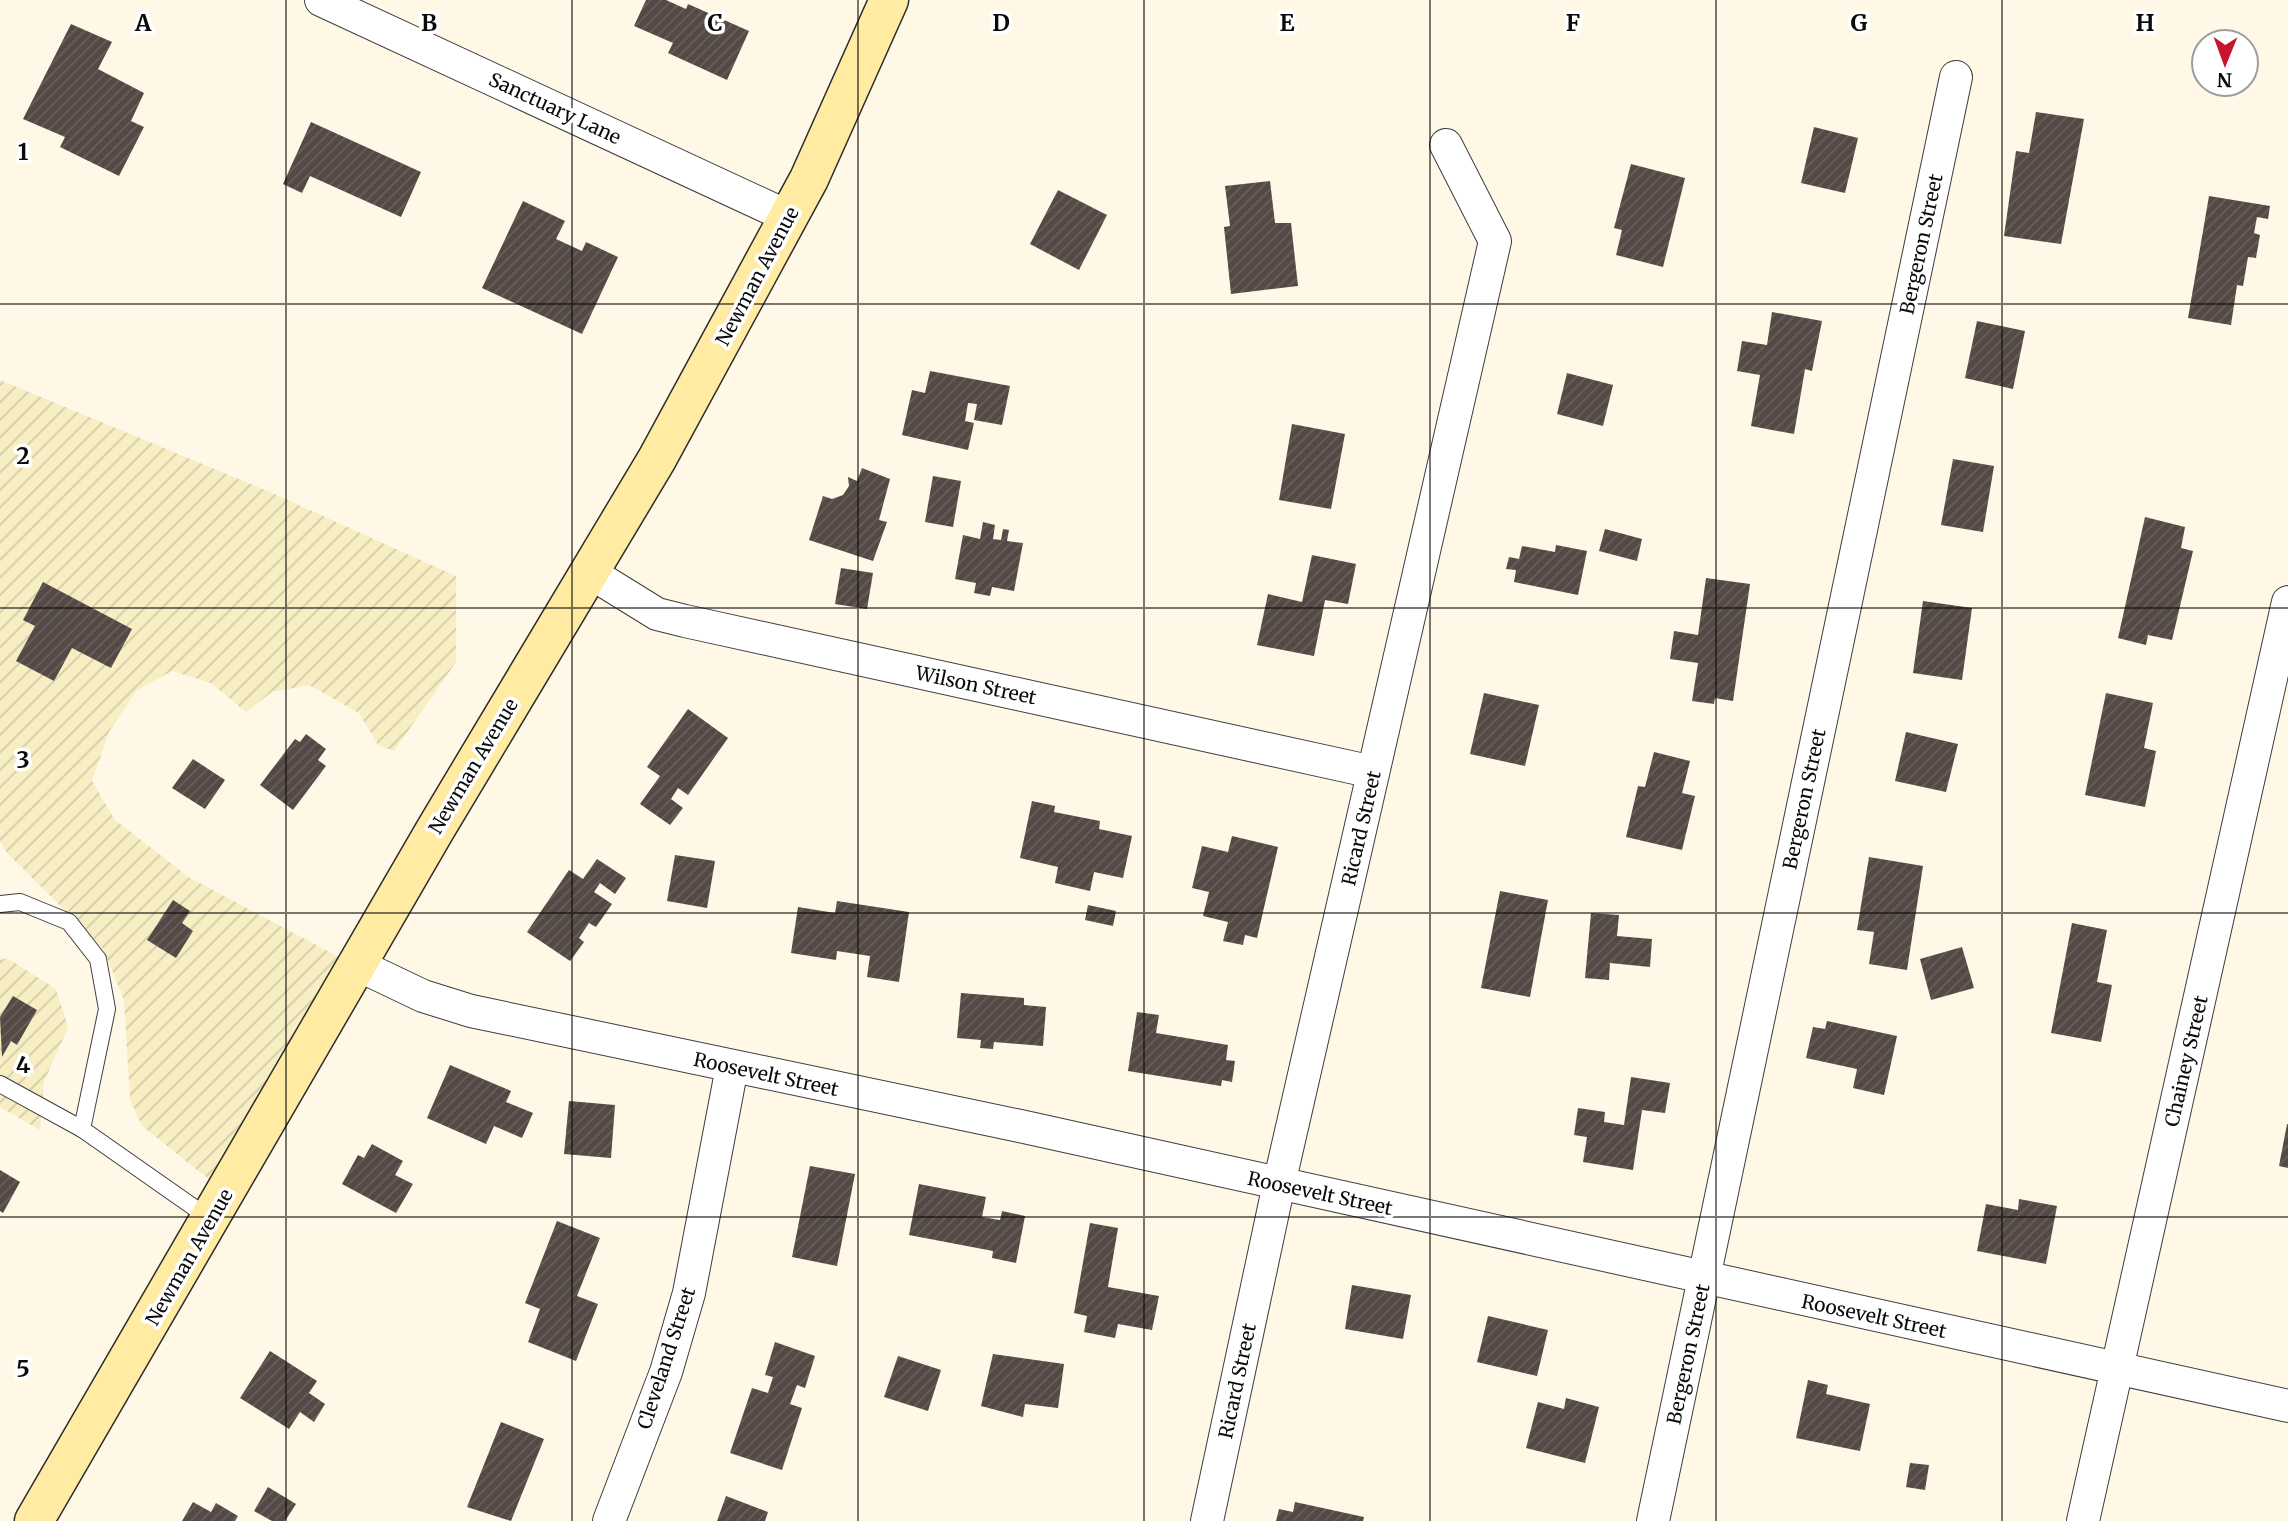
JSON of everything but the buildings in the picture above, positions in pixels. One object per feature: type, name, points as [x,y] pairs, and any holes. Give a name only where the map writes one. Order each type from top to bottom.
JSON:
[{"type":"main road","name":"Newman Avenue","points":[[34,1521],[657,459],[809,179],[889,0]]},
{"type":"street","name":"Sanctuary Lane","points":[[321,0],[789,217]]},
{"type":"street","name":"Bergeron Street","points":[[1653,1521],[1956,78]]},
{"type":"street","name":"Ricard Street","points":[[1207,1521],[1279,1184],[1495,241],[1446,145]]},
{"type":"street","name":"Wilson Street","points":[[589,572],[649,610],[685,621],[1373,772]]},
{"type":"street","name":"Chainey Street","points":[[2083,1521],[2288,602]]},
{"type":"street","name":"Roosevelt Street","points":[[358,965],[423,996],[471,1011],[1279,1184],[2288,1406]]},
{"type":"street","name":"Cleveland Street","points":[[609,1521],[666,1372],[688,1293],[732,1067]]},
{"type":"lane","points":[[0,904],[20,902],[69,922],[98,959],[107,1009],[82,1129]]},
{"type":"lane","points":[[0,1084],[82,1129],[211,1220]]},
{"type":"shaded area","points":[[0,380],[272,493],[456,576],[456,662],[394,751],[378,745],[359,713],[309,685],[272,692],[246,712],[211,683],[172,671],[136,691],[109,732],[92,781],[115,820],[190,878],[352,964],[225,1192],[142,1126],[130,1100],[124,1000],[103,948],[7,853],[0,841]]},
{"type":"shaded area","points":[[7,958],[56,989],[68,1027],[44,1082],[40,1130],[0,1107],[0,960]]}]
